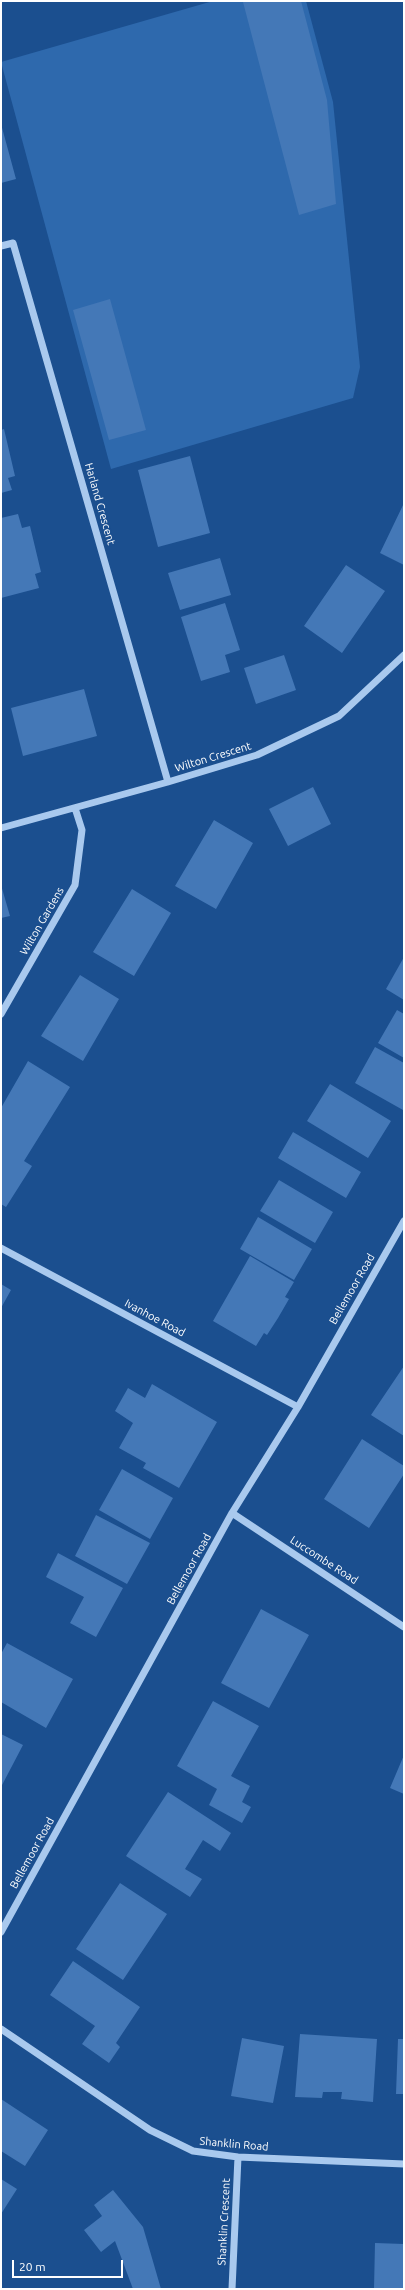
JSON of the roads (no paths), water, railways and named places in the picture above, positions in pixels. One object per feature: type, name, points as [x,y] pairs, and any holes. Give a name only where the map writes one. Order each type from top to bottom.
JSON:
[{"type":"street","name":"Harland Crescent","points":[[1,246],[13,243],[168,782]]},
{"type":"street","name":"Wilton Crescent","points":[[1,828],[168,782],[257,755],[339,716],[404,655]]},
{"type":"street","name":"Wilton Gardens","points":[[1,1014],[75,885],[82,830],[75,808]]},
{"type":"street","name":"Bellemoor Road","points":[[1,1932],[232,1513],[298,1407],[404,1220]]},
{"type":"street","name":"Ivanhoe Road","points":[[1,1248],[298,1407]]},
{"type":"street","name":"Luccombe Road","points":[[232,1513],[404,1626]]},
{"type":"street","name":"Shanklin Road","points":[[1,2029],[150,2130],[193,2151],[238,2157],[404,2164]]},
{"type":"street","name":"Shanklin Crescent","points":[[232,2289],[238,2157]]}]
